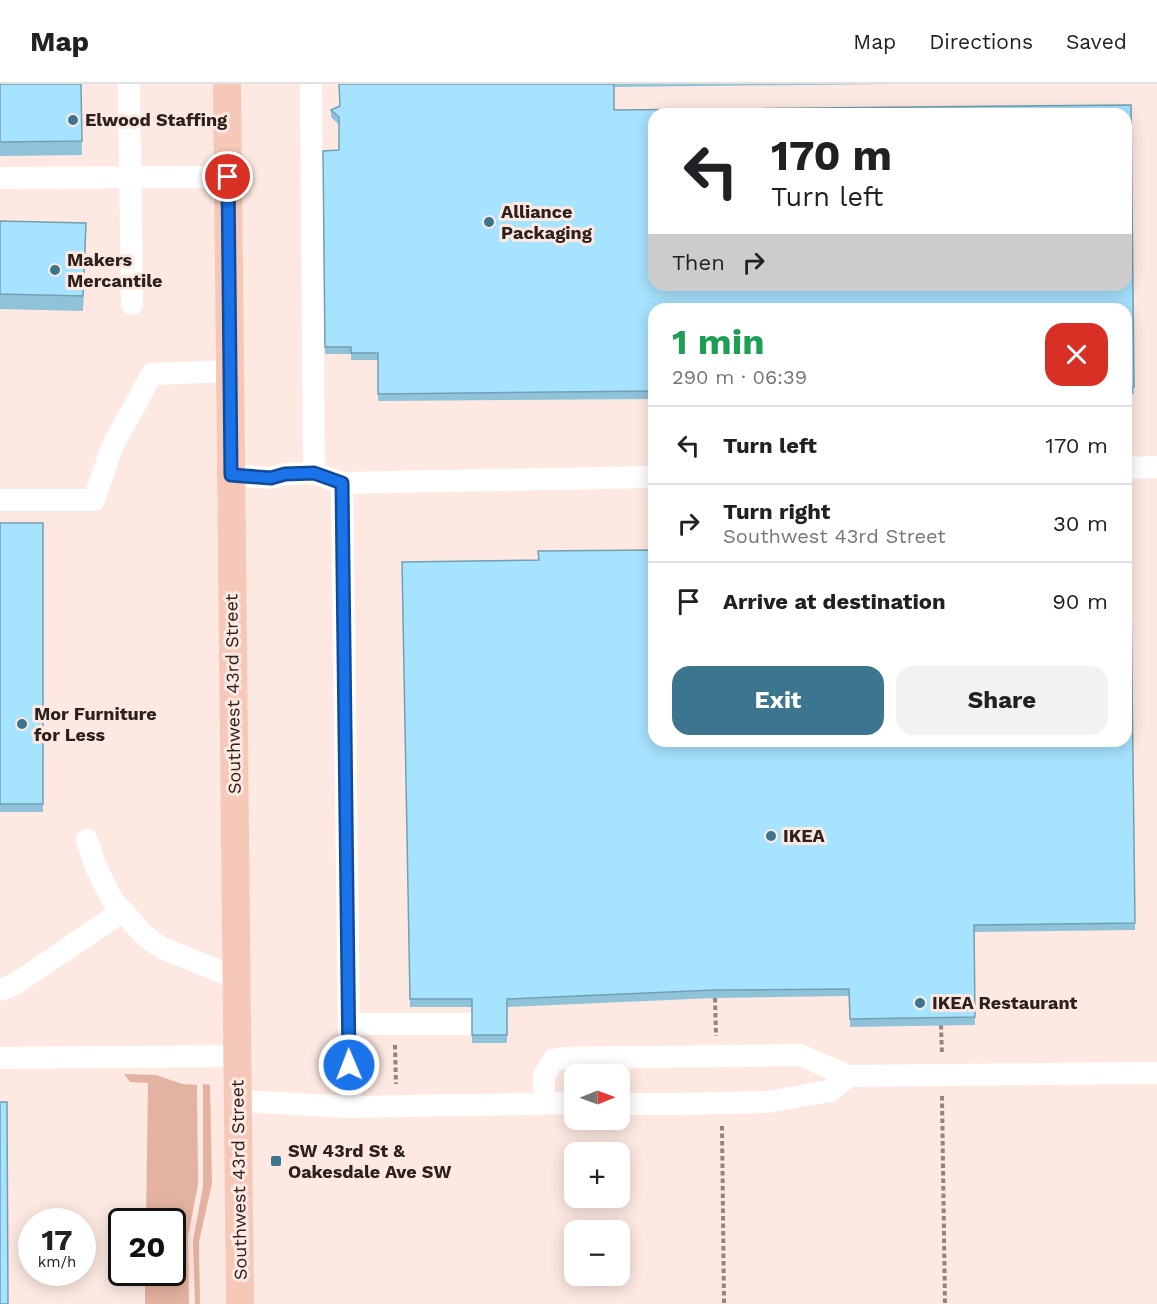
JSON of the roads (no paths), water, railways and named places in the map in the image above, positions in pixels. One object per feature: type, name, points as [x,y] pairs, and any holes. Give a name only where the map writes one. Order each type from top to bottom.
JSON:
[{"type":"main road","name":"Southwest 43rd Street","points":[[228,84],[240,1304]]},
{"type":"lane","points":[[129,84],[132,304]]},
{"type":"lane","points":[[311,84],[314,473]]},
{"type":"lane","points":[[0,178],[228,177]]},
{"type":"lane","points":[[0,500],[94,500],[112,447],[152,374],[230,371]]},
{"type":"lane","points":[[1132,468],[1157,467]]},
{"type":"lane","points":[[231,475],[271,478],[285,474],[314,473],[342,483],[648,477]]},
{"type":"lane","points":[[342,483],[350,1107]]},
{"type":"lane","points":[[87,840],[95,865],[113,901],[146,936],[162,948],[236,978]]},
{"type":"lane","points":[[0,990],[15,984],[123,911]]},
{"type":"lane","points":[[348,1024],[472,1024]]},
{"type":"lane","points":[[544,1103],[544,1076],[553,1060],[563,1058],[800,1055],[849,1076],[1157,1073]]},
{"type":"lane","points":[[0,1058],[237,1056]]},
{"type":"lane","points":[[630,1104],[767,1102],[830,1091],[849,1076]]},
{"type":"lane","points":[[239,1101],[350,1107],[564,1103]]},
{"type":"place","name":"Elwood Staffing","points":[[73,120]]},
{"type":"place","name":"Alliance Packaging","points":[[489,222]]},
{"type":"place","name":"Makers Mercantile","points":[[55,270]]},
{"type":"place","name":"Mor Furniture for Less","points":[[22,724]]},
{"type":"place","name":"IKEA","points":[[771,836]]},
{"type":"place","name":"IKEA Restaurant","points":[[920,1003]]},
{"type":"place","name":"SW 43rd St & Oakesdale Ave SW","points":[[276,1161]]}]
